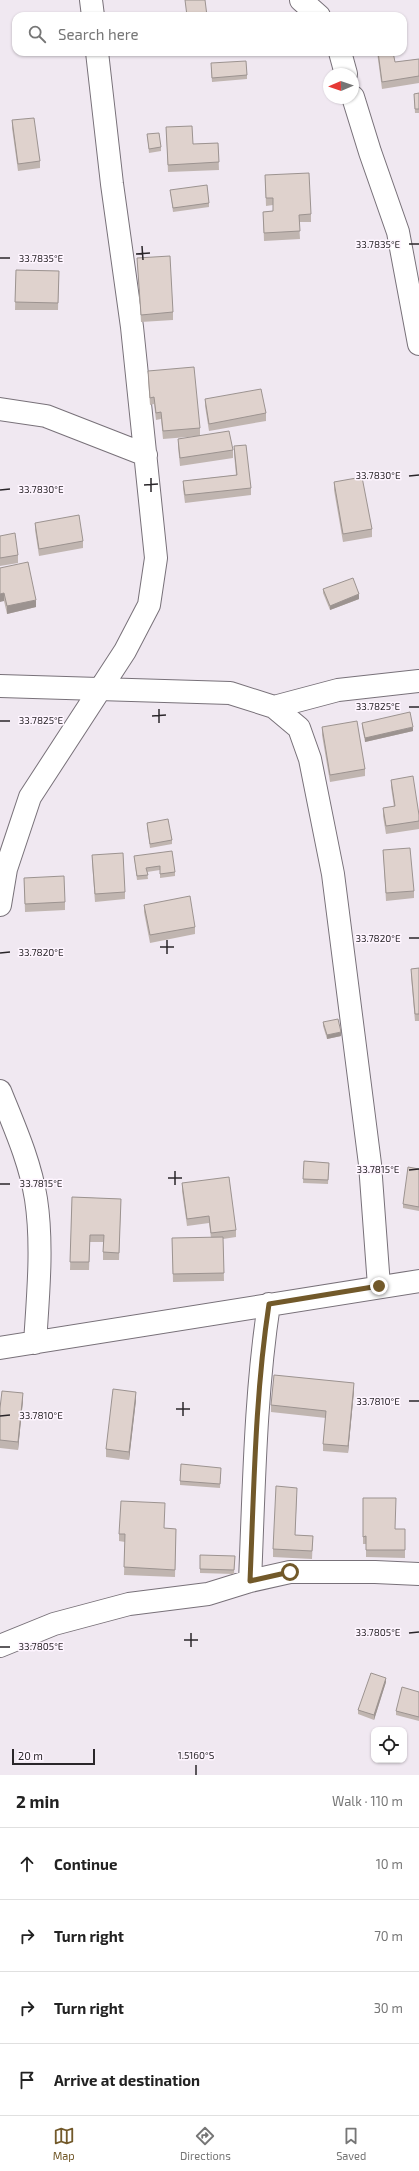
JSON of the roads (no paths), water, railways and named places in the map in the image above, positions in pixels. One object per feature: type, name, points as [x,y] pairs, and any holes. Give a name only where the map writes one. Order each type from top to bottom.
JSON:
[{"type":"street","points":[[91,0],[92,12]]},
{"type":"street","points":[[301,0],[314,12]]},
{"type":"street","points":[[0,905],[6,869],[30,796],[125,651],[149,605],[156,558],[132,327],[112,184],[97,56]]},
{"type":"street","points":[[341,56],[344,68]]},
{"type":"street","points":[[355,104],[398,232],[419,344]]},
{"type":"street","points":[[0,409],[46,416],[146,455]]},
{"type":"street","points":[[274,707],[338,690],[419,681]]},
{"type":"street","points":[[0,686],[230,693],[274,707],[299,728],[310,758],[333,874],[370,1164],[379,1286]]},
{"type":"street","points":[[0,1091],[20,1138],[36,1199],[40,1266],[35,1342]]},
{"type":"street","points":[[0,1348],[419,1280]]},
{"type":"street","points":[[250,1581],[256,1417],[261,1353],[269,1304]]},
{"type":"street","points":[[0,1646],[54,1624],[121,1606],[168,1598],[208,1594],[250,1581],[290,1572],[375,1572],[419,1574]]}]
